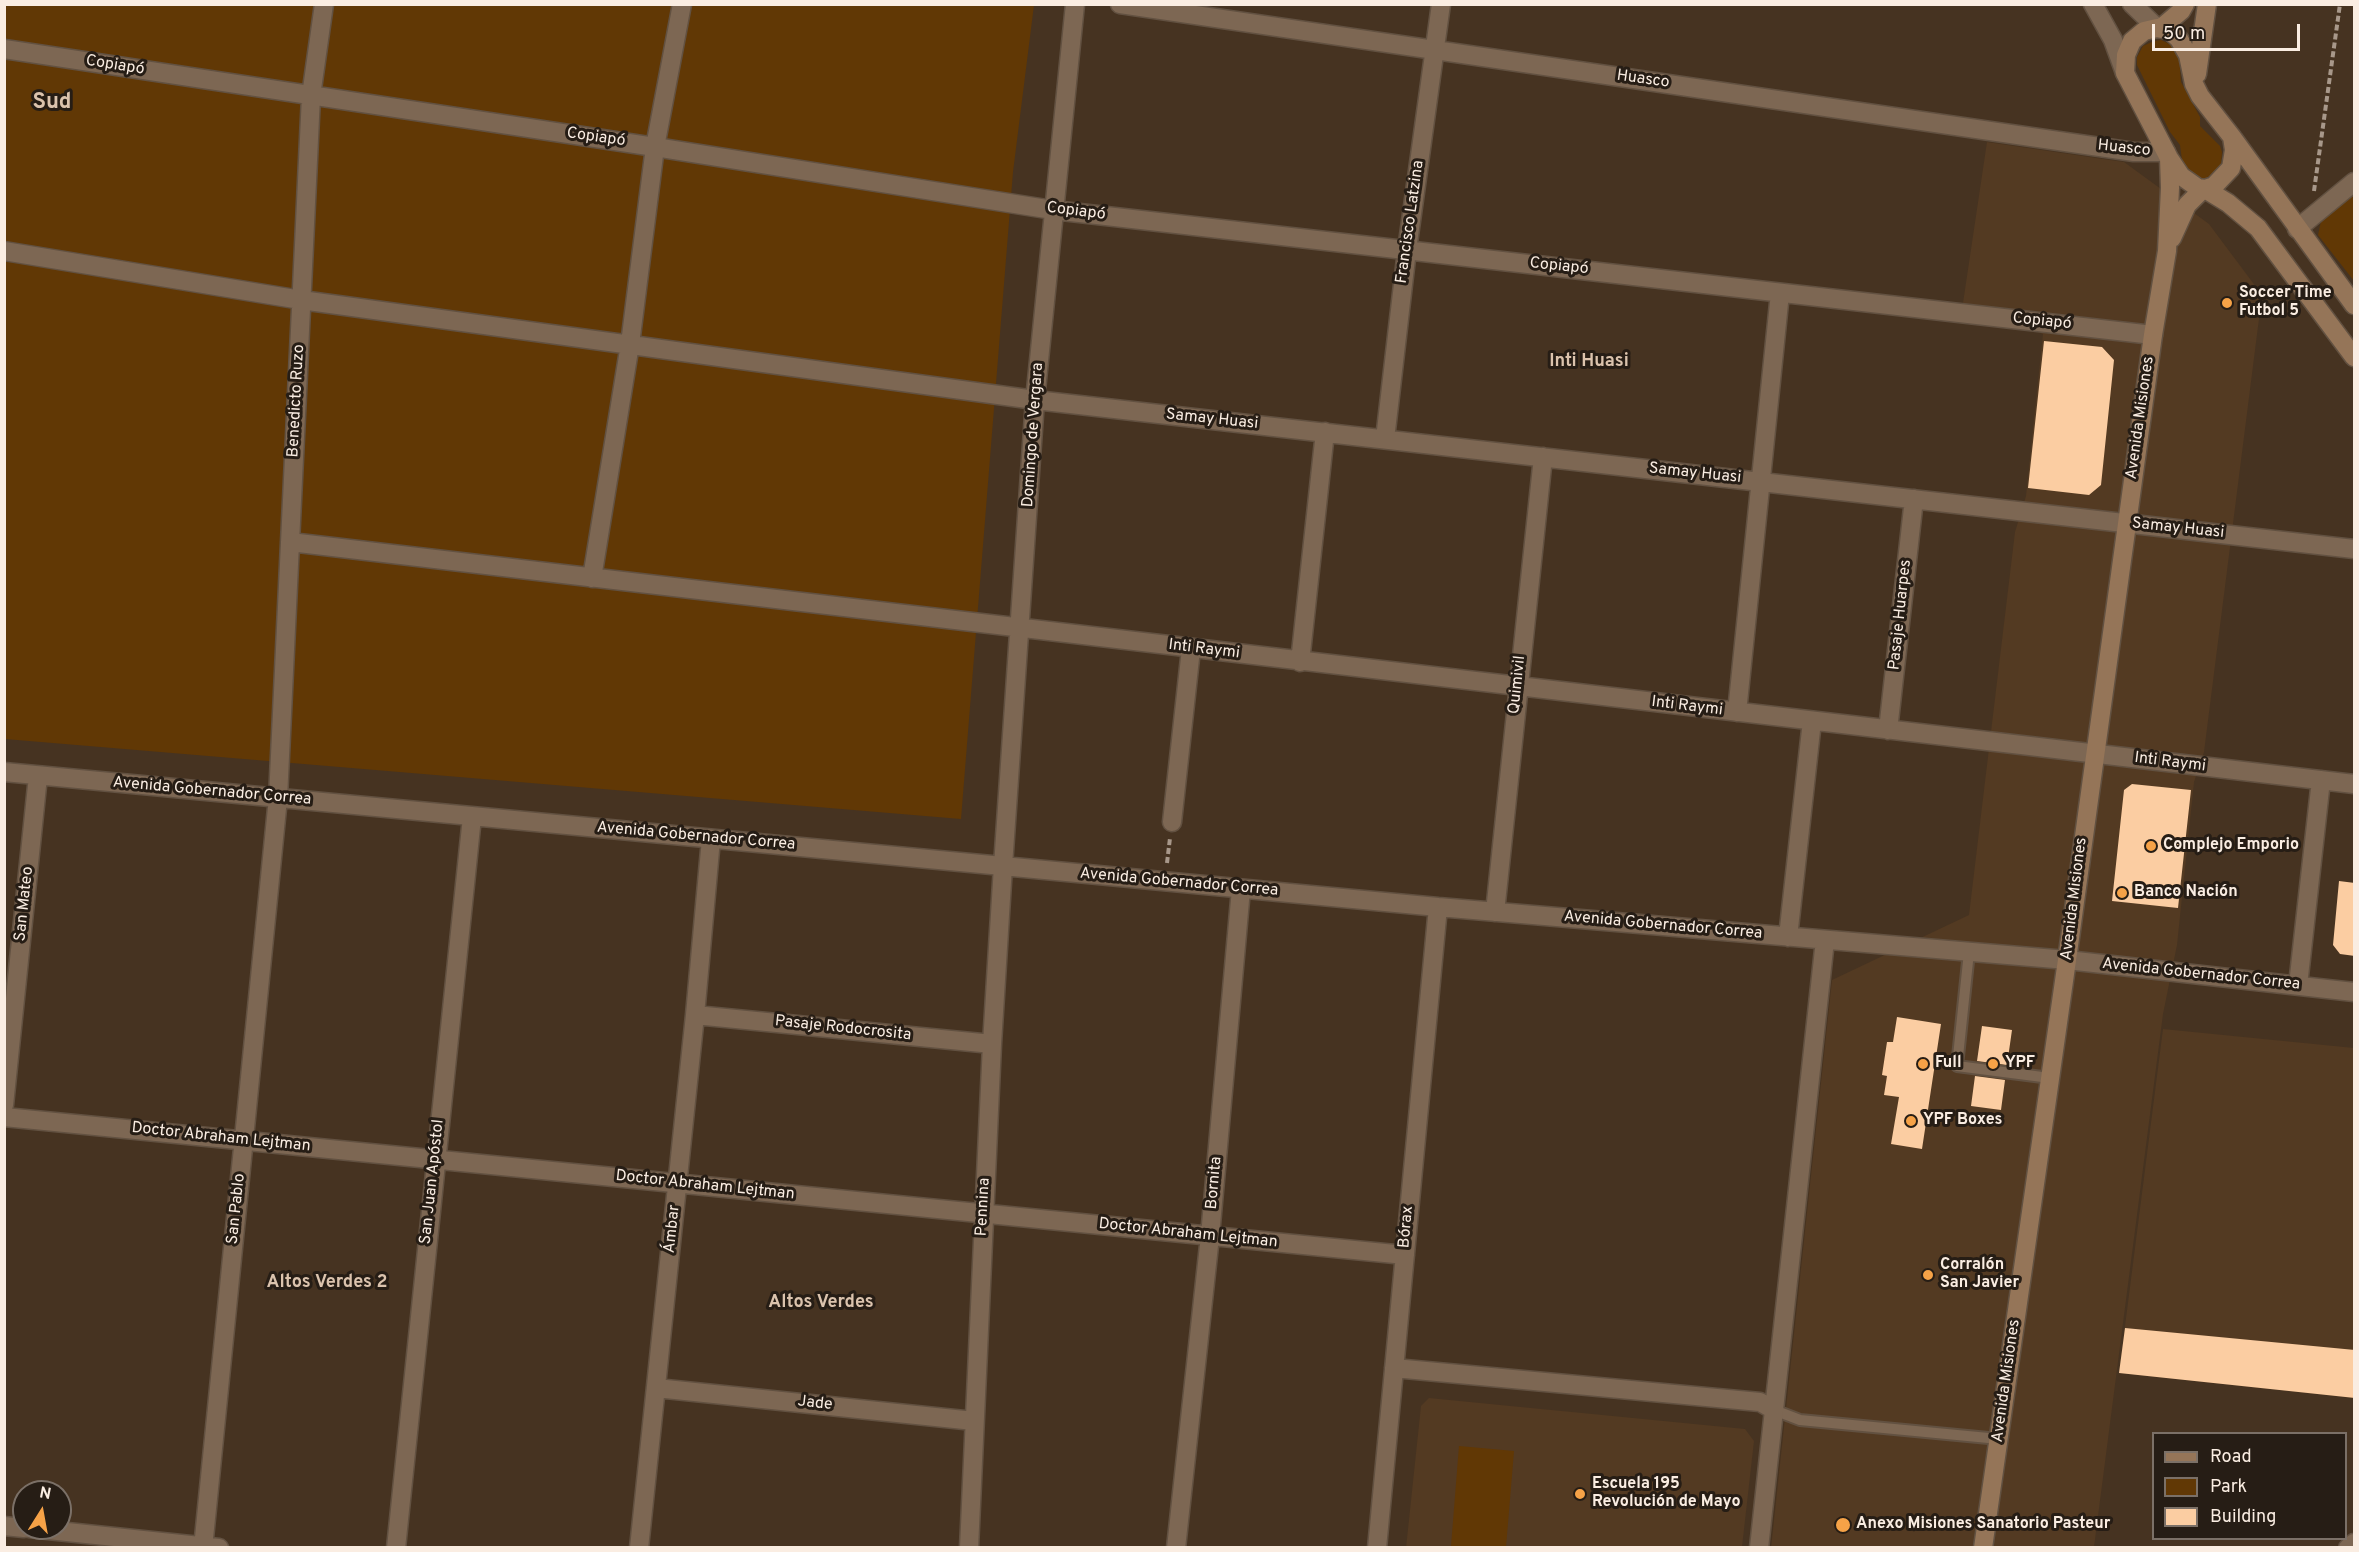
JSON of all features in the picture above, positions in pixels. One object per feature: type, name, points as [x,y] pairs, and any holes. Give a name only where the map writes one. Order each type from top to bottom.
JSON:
[{"type":"main road","points":[[2185,4],[2181,11],[2159,28],[2144,31],[2132,41],[2126,55],[2125,73],[2168,155],[2187,182],[2228,203],[2258,228],[2355,357]]},
{"type":"main road","points":[[2197,91],[2197,75],[2207,4]]},
{"type":"main road","points":[[2159,28],[2174,33],[2184,46],[2197,91],[2304,224],[2355,305]]},
{"type":"main road","name":"Avenida Misiones","points":[[2167,251],[2187,205],[2204,189],[2222,180],[2231,168],[2234,150],[2232,137]]},
{"type":"main road","name":"Avenida Misiones","points":[[1983,1548],[2153,335],[2167,251],[2170,188],[2168,155]]},
{"type":"street","name":"Benedicto Ruzo","points":[[278,798],[311,96],[324,4]]},
{"type":"street","points":[[592,578],[630,344],[655,147],[682,4]]},
{"type":"street","name":"Domingo de Vergara","points":[[1003,866],[1035,400],[1075,4]]},
{"type":"street","name":"Huasco","points":[[1120,4],[2134,152],[2168,155]]},
{"type":"street","name":"Francisco Latzina","points":[[1385,439],[1407,250],[1441,4]]},
{"type":"street","points":[[2093,4],[2113,40],[2125,73]]},
{"type":"street","points":[[2132,4],[2159,28]]},
{"type":"street","name":"Copiapó","points":[[4,49],[655,147],[1053,210],[2153,335]]},
{"type":"street","points":[[2304,224],[2355,182]]},
{"type":"street","name":"Samay Huasi","points":[[4,251],[301,300],[1035,400],[2355,549]]},
{"type":"street","points":[[1737,712],[1780,293]]},
{"type":"street","points":[[1300,662],[1325,432]]},
{"type":"street","name":"Quimivil","points":[[1495,912],[1543,457]]},
{"type":"street","name":"Pasaje Huarpes","points":[[1888,730],[1914,499]]},
{"type":"street","name":"Inti Raymi","points":[[290,542],[2355,784]]},
{"type":"street","points":[[1172,822],[1191,649]]},
{"type":"street","points":[[1788,937],[1812,721]]},
{"type":"street","name":"Avenida Gobernador Correa","points":[[4,772],[1438,907],[2067,960],[2355,992]]},
{"type":"street","name":"San Mateo","points":[[4,1105],[38,776]]},
{"type":"street","points":[[2298,986],[2321,780]]},
{"type":"street","name":"San Pablo","points":[[208,1547],[244,1140],[278,798]]},
{"type":"street","name":"San Juan Apóstol","points":[[396,1548],[472,817]]},
{"type":"street","name":"Ámbar","points":[[639,1548],[678,1183],[711,839]]},
{"type":"street","name":"Pennina","points":[[969,1548],[992,1044],[1003,866]]},
{"type":"street","name":"Bornita","points":[[1176,1548],[1210,1236],[1241,889]]},
{"type":"street","name":"Bórax","points":[[1377,1548],[1438,907]]},
{"type":"street","points":[[1759,1548],[1825,940]]},
{"type":"street","name":"Pasaje Rodocrosita","points":[[695,1015],[992,1044]]},
{"type":"street","name":"Doctor Abraham Lejtman","points":[[4,1117],[1405,1255]]},
{"type":"street","points":[[1394,1368],[1760,1402],[1774,1410]]},
{"type":"street","name":"Jade","points":[[656,1388],[974,1421]]},
{"type":"street","points":[[72,1533],[208,1547]]},
{"type":"street","points":[[2349,1548],[2355,1543]]},
{"type":"lane","points":[[1970,952],[1957,1066],[2050,1078]]},
{"type":"lane","points":[[1774,1410],[1800,1420],[1999,1439]]},
{"type":"path","points":[[2304,224],[2340,4]]},
{"type":"path","points":[[1165,882],[1172,822]]},
{"type":"shaded area","points":[[1987,142],[2124,162],[2209,224],[2262,295],[2204,752],[2194,782],[2177,945],[2163,1014],[2094,1547],[1771,1548],[1832,980],[1969,915],[2015,532],[2026,496],[2043,334],[1963,303]]},
{"type":"shaded area","points":[[2163,1029],[2354,1048],[2354,1398],[2119,1373]]},
{"type":"shaded area","name":"Escuela 195 Revolución de Mayo","points":[[1429,1398],[1745,1429],[1754,1441],[1742,1547],[1406,1548],[1421,1406]]},
{"type":"green space","points":[[4,5],[1034,5],[1013,172],[961,819],[5,739]]},
{"type":"green space","points":[[2161,40],[2172,45],[2179,56],[2181,82],[2200,117],[2200,126],[2220,146],[2222,152],[2218,171],[2206,178],[2199,178],[2183,167],[2180,145],[2170,132],[2137,65],[2137,57],[2143,46]]},
{"type":"green space","points":[[2354,195],[2354,281],[2318,235],[2321,221]]},
{"type":"green space","points":[[1459,1446],[1514,1451],[1506,1547],[1451,1546]]},
{"type":"building","points":[[2044,341],[2102,347],[2114,360],[2101,485],[2089,495],[2028,488]]},
{"type":"building","name":"Complejo Emporio","points":[[2132,784],[2191,790],[2178,908],[2112,901],[2124,790]]},
{"type":"building","points":[[2339,881],[2355,883],[2355,956],[2340,954],[2333,945]]},
{"type":"building","points":[[1897,1017],[1941,1024],[1922,1149],[1891,1144],[1899,1097],[1884,1095],[1887,1076],[1882,1075],[1887,1042],[1893,1042]]},
{"type":"building","points":[[1982,1026],[2012,1030],[2007,1065],[1977,1061]]},
{"type":"building","points":[[1975,1076],[2005,1080],[2001,1110],[1971,1106]]},
{"type":"building","points":[[2125,1328],[2355,1350],[2355,1398],[2119,1373]]},
{"type":"place","name":"Soccer Time Futbol 5","points":[[2227,303]]},
{"type":"place","name":"Complejo Emporio","points":[[2151,846]]},
{"type":"place","name":"Banco Nación","points":[[2122,893]]},
{"type":"place","name":"Full","points":[[1923,1064]]},
{"type":"place","name":"YPF","points":[[1993,1064]]},
{"type":"place","name":"YPF Boxes","points":[[1911,1121]]},
{"type":"place","name":"Corralón San Javier","points":[[1928,1275]]},
{"type":"place","name":"Escuela 195 Revolución de Mayo","points":[[1580,1494]]},
{"type":"place","name":"Anexo Misiones Sanatorio Pasteur","points":[[1843,1525]]},
{"type":"district","name":"Sud","points":[[52,104]]},
{"type":"district","name":"Inti Huasi","points":[[1589,362]]},
{"type":"district","name":"Altos Verdes 2","points":[[327,1283]]},
{"type":"district","name":"Altos Verdes","points":[[821,1303]]}]
